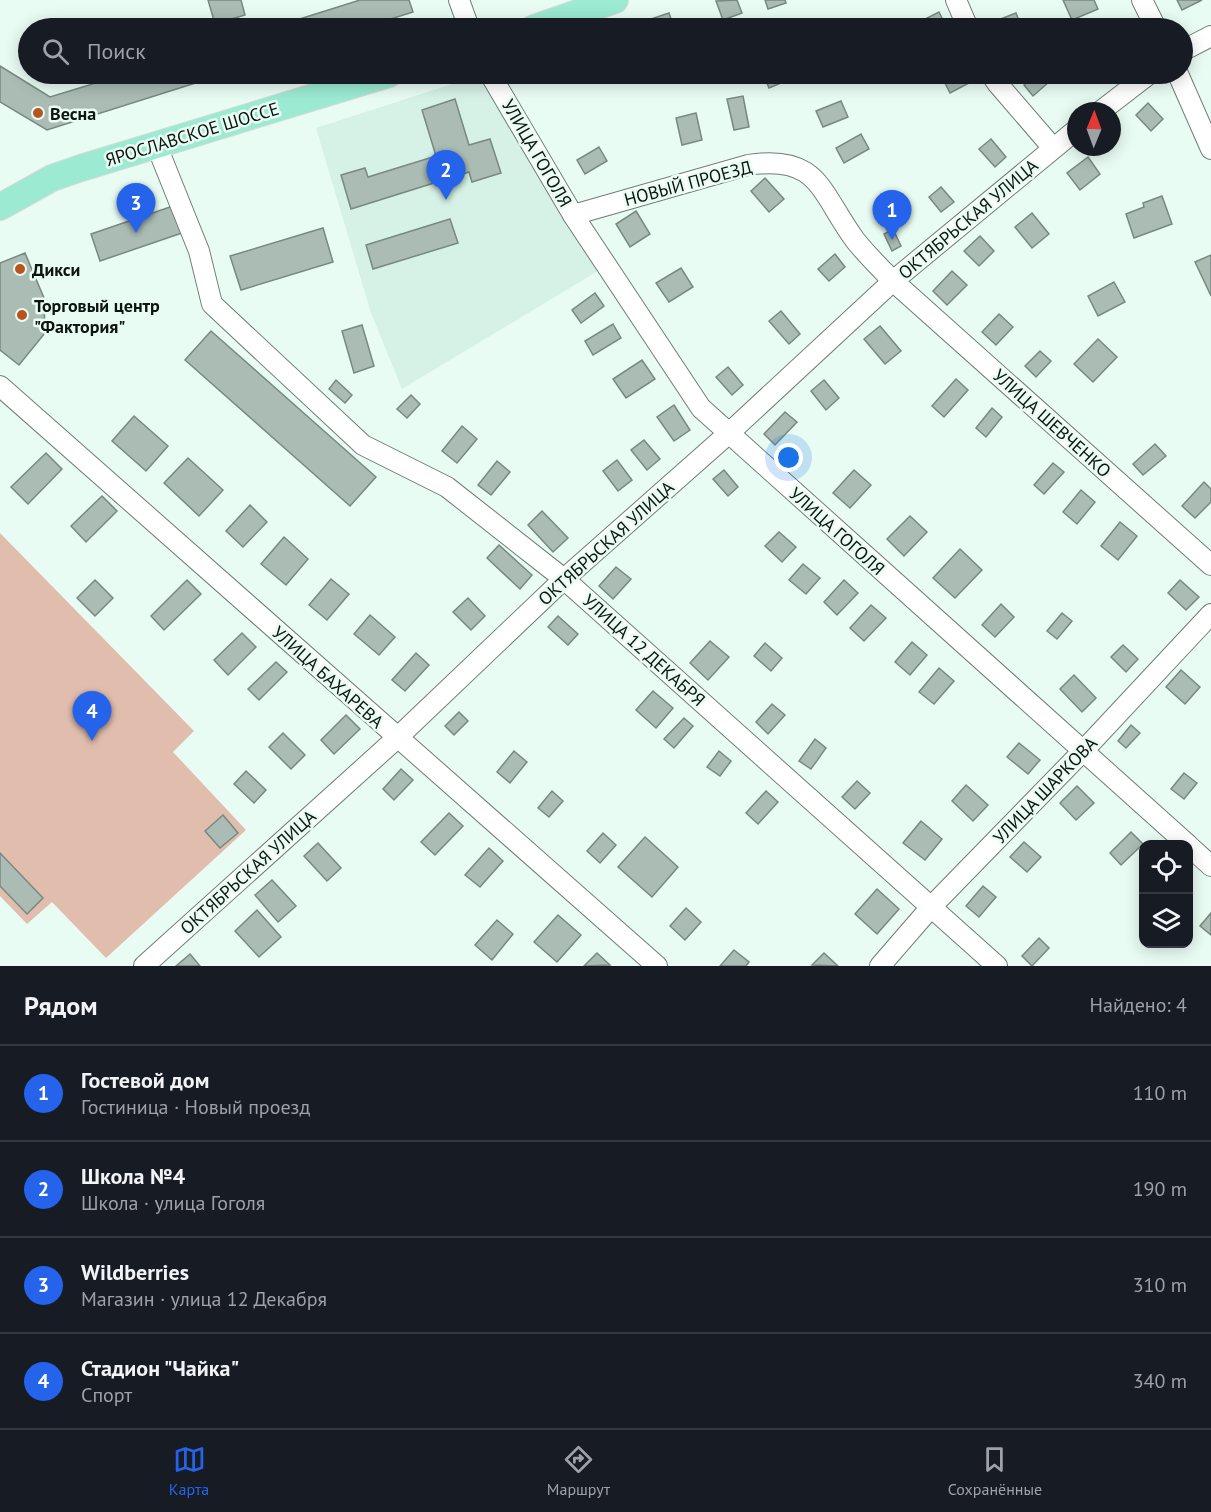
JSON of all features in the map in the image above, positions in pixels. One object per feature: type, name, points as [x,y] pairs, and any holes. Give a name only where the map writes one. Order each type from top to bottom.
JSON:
[{"type":"main road","points":[[563,18],[615,0]]},
{"type":"main road","name":"ЯРОСЛАВСКОЕ ШОССЕ","points":[[0,207],[51,178],[356,84]]},
{"type":"street","points":[[459,0],[465,18]]},
{"type":"street","points":[[956,0],[964,18]]},
{"type":"street","points":[[1142,0],[1151,18]]},
{"type":"street","points":[[1193,45],[1211,36]]},
{"type":"street","name":"УЛИЦА ГОГОЛЯ","points":[[496,84],[573,215],[701,408],[1182,840]]},
{"type":"street","points":[[997,84],[1053,148]]},
{"type":"street","points":[[1113,102],[1136,84]]},
{"type":"street","points":[[1182,84],[1211,149]]},
{"type":"street","name":"ОКТЯБРЬСКАЯ УЛИЦА","points":[[144,966],[397,738],[564,579],[728,434],[893,281],[1067,137]]},
{"type":"street","name":"УЛИЦА 12 ДЕКАБРЯ","points":[[156,144],[199,251],[212,304],[363,445],[447,487],[564,579],[997,966]]},
{"type":"street","name":"НОВЫЙ ПРОЕЗД","points":[[573,215],[748,165],[765,162],[786,164],[799,168],[815,178],[856,241],[893,281]]},
{"type":"street","name":"УЛИЦА ШЕВЧЕНКО","points":[[893,281],[1211,565]]},
{"type":"street","name":"УЛИЦА БАХАРЕВА","points":[[0,386],[657,966]]},
{"type":"street","name":"УЛИЦА ШАРКОВА","points":[[880,966],[932,906],[1083,751],[1211,614]]},
{"type":"street","name":"УЛИЦА ГОГОЛЯ","points":[[1193,850],[1211,866]]},
{"type":"shaded area","points":[[452,84],[485,84],[598,271],[402,389],[371,313],[316,128]]},
{"type":"shaded area","points":[[0,533],[194,731],[173,752],[246,830],[106,958],[52,902],[27,924],[0,896]]},
{"type":"building","points":[[208,0],[241,0],[245,15],[235,18],[213,18]]},
{"type":"building","points":[[360,0],[409,0],[413,12],[394,18],[303,18]]},
{"type":"building","points":[[737,0],[742,13],[722,18],[716,1]]},
{"type":"building","points":[[765,0],[785,0],[786,3],[768,9]]},
{"type":"building","points":[[1063,0],[1094,0],[1098,9],[1071,18]]},
{"type":"building","points":[[1177,0],[1202,0],[1182,10]]},
{"type":"building","points":[[939,12],[942,18],[927,18]]},
{"type":"building","points":[[669,13],[671,18],[654,18]]},
{"type":"building","points":[[1016,13],[1018,18],[1003,18]]},
{"type":"building","points":[[0,66],[18,77],[18,84],[29,84],[50,97],[92,84],[192,84],[47,130],[0,102]]},
{"type":"building","points":[[767,84],[779,84],[769,88]]},
{"type":"building","points":[[946,84],[967,84],[950,93]]},
{"type":"building","points":[[1025,84],[1047,84],[1033,96]]},
{"type":"building","points":[[743,96],[749,127],[734,130],[727,99]]},
{"type":"building","points":[[455,99],[469,145],[490,139],[501,173],[472,182],[469,172],[351,209],[341,175],[365,168],[368,177],[436,156],[422,110]]},
{"type":"building","points":[[841,101],[848,117],[823,127],[816,111]]},
{"type":"building","points":[[1148,103],[1163,119],[1151,131],[1136,115]]},
{"type":"building","points":[[696,113],[702,140],[682,145],[676,118]]},
{"type":"building","points":[[861,134],[869,149],[844,163],[836,148]]},
{"type":"building","points":[[991,139],[1006,157],[995,167],[979,149]]},
{"type":"building","points":[[599,147],[607,161],[585,174],[577,160]]},
{"type":"building","points":[[1088,157],[1100,174],[1080,190],[1067,173]]},
{"type":"building","points":[[765,178],[784,199],[769,212],[751,191]]},
{"type":"building","points":[[941,187],[954,202],[941,212],[929,197]]},
{"type":"building","points":[[1162,196],[1172,224],[1134,238],[1126,214],[1144,207],[1143,203]]},
{"type":"building","points":[[173,206],[182,233],[100,261],[91,234]]},
{"type":"building","points":[[636,211],[650,234],[630,247],[616,224]]},
{"type":"building","points":[[1032,213],[1049,234],[1032,248],[1015,227]]},
{"type":"building","points":[[450,219],[458,243],[373,269],[366,245]]},
{"type":"building","points":[[323,228],[333,262],[241,290],[230,256]]},
{"type":"building","points":[[893,229],[901,246],[892,251],[884,234]]},
{"type":"building","points":[[980,236],[994,251],[979,266],[964,251]]},
{"type":"building","name":"Торговый центр \"Фактория\"","points":[[25,253],[44,298],[45,333],[19,365],[0,350],[0,263]]},
{"type":"building","points":[[835,254],[845,267],[829,281],[818,269]]},
{"type":"building","points":[[1211,255],[1211,296],[1195,262]]},
{"type":"building","points":[[681,268],[693,287],[669,302],[656,283]]},
{"type":"building","points":[[952,271],[967,285],[947,305],[933,291]]},
{"type":"building","points":[[1114,282],[1125,302],[1098,316],[1088,296]]},
{"type":"building","points":[[595,293],[604,306],[581,323],[572,310]]},
{"type":"building","points":[[781,311],[800,334],[789,344],[769,321]]},
{"type":"building","points":[[999,314],[1013,327],[996,345],[982,332]]},
{"type":"building","points":[[613,324],[621,338],[593,355],[585,341]]},
{"type":"building","points":[[362,325],[374,366],[354,373],[342,331]]},
{"type":"building","points":[[880,326],[901,351],[885,364],[864,339]]},
{"type":"building","points":[[211,331],[376,477],[350,506],[185,360]]},
{"type":"building","points":[[1098,339],[1117,357],[1093,382],[1074,364]]},
{"type":"building","points":[[1040,351],[1051,361],[1036,377],[1025,366]]},
{"type":"building","points":[[642,360],[655,379],[626,398],[613,379]]},
{"type":"building","points":[[728,367],[743,385],[732,395],[716,377]]},
{"type":"building","points":[[956,379],[968,390],[944,417],[932,406]]},
{"type":"building","points":[[336,380],[352,395],[345,403],[329,389]]},
{"type":"building","points":[[824,380],[839,398],[826,410],[811,391]]},
{"type":"building","points":[[411,395],[420,404],[407,418],[397,409]]},
{"type":"building","points":[[674,405],[690,430],[674,441],[657,417]]},
{"type":"building","points":[[992,408],[1002,417],[986,437],[976,428]]},
{"type":"building","points":[[785,412],[797,422],[775,445],[764,434]]},
{"type":"building","points":[[134,416],[168,446],[146,471],[112,441]]},
{"type":"building","points":[[462,426],[477,439],[457,463],[442,451]]},
{"type":"building","points":[[644,440],[660,459],[647,470],[631,450]]},
{"type":"building","points":[[1155,444],[1166,456],[1143,475],[1133,464]]},
{"type":"building","points":[[46,453],[62,469],[28,504],[11,487]]},
{"type":"building","points":[[188,458],[223,490],[199,516],[164,483]]},
{"type":"building","points":[[617,460],[632,480],[618,491],[603,471]]},
{"type":"building","points":[[497,461],[510,472],[491,495],[478,485]]},
{"type":"building","points":[[1053,463],[1064,472],[1044,494],[1034,485]]},
{"type":"building","points":[[724,470],[738,487],[728,496],[713,479]]},
{"type":"building","points":[[854,470],[871,485],[850,508],[833,493]]},
{"type":"building","points":[[1204,482],[1211,489],[1211,502],[1195,518],[1182,506]]},
{"type":"building","points":[[1081,490],[1095,502],[1077,524],[1063,512]]},
{"type":"building","points":[[102,496],[117,511],[86,542],[71,526]]},
{"type":"building","points":[[250,505],[267,522],[243,547],[226,531]]},
{"type":"building","points":[[542,511],[568,538],[553,552],[528,525]]},
{"type":"building","points":[[910,516],[927,532],[904,556],[887,539]]},
{"type":"building","points":[[1120,522],[1137,536],[1118,560],[1101,546]]},
{"type":"building","points":[[779,532],[796,547],[782,562],[765,546]]},
{"type":"building","points":[[284,537],[308,559],[286,585],[261,564]]},
{"type":"building","points":[[499,545],[532,575],[520,589],[487,558]]},
{"type":"building","points":[[960,549],[982,570],[955,598],[933,578]]},
{"type":"building","points":[[803,564],[820,578],[806,594],[789,580]]},
{"type":"building","points":[[616,567],[631,579],[613,599],[599,586]]},
{"type":"building","points":[[331,579],[349,594],[327,620],[309,605]]},
{"type":"building","points":[[95,580],[113,598],[95,616],[77,598]]},
{"type":"building","points":[[187,580],[201,594],[164,630],[151,616]]},
{"type":"building","points":[[844,580],[858,593],[837,615],[824,602]]},
{"type":"building","points":[[1180,580],[1199,597],[1186,610],[1168,593]]},
{"type":"building","points":[[468,598],[485,616],[471,630],[453,612]]},
{"type":"building","points":[[1001,604],[1014,617],[995,637],[982,625]]},
{"type":"building","points":[[871,605],[886,618],[864,641],[850,628]]},
{"type":"building","points":[[1062,613],[1072,621],[1057,639],[1047,631]]},
{"type":"building","points":[[370,615],[395,637],[379,655],[354,634]]},
{"type":"building","points":[[558,616],[578,634],[568,645],[548,627]]},
{"type":"building","points":[[242,633],[256,647],[228,675],[214,660]]},
{"type":"building","points":[[710,641],[729,657],[708,680],[690,663]]},
{"type":"building","points":[[912,642],[927,655],[910,675],[895,662]]},
{"type":"building","points":[[765,643],[782,658],[771,671],[754,656]]},
{"type":"building","points":[[1123,645],[1138,659],[1126,672],[1111,657]]},
{"type":"building","points":[[416,653],[429,665],[405,691],[392,680]]},
{"type":"building","points":[[276,662],[287,672],[259,700],[248,689]]},
{"type":"building","points":[[939,668],[954,681],[934,704],[919,692]]},
{"type":"building","points":[[1181,670],[1200,687],[1185,704],[1166,687]]},
{"type":"building","points":[[1074,675],[1096,698],[1082,712],[1060,689]]},
{"type":"building","points":[[653,691],[673,708],[656,728],[636,710]]},
{"type":"building","points":[[772,704],[785,715],[768,734],[756,722]]},
{"type":"building","points":[[459,712],[468,721],[454,735],[445,726]]},
{"type":"building","points":[[346,715],[360,729],[334,754],[321,740]]},
{"type":"building","points":[[684,718],[693,726],[674,748],[664,739]]},
{"type":"building","points":[[1131,725],[1140,733],[1126,748],[1118,741]]},
{"type":"building","points":[[283,733],[305,755],[291,769],[269,747]]},
{"type":"building","points":[[815,739],[826,748],[811,769],[799,761]]},
{"type":"building","points":[[1019,743],[1040,760],[1028,774],[1007,757]]},
{"type":"building","points":[[514,751],[527,762],[510,783],[497,772]]},
{"type":"building","points":[[719,751],[731,761],[720,776],[707,767]]},
{"type":"building","points":[[401,769],[413,780],[394,800],[383,789]]},
{"type":"building","points":[[246,771],[266,790],[254,803],[234,784]]},
{"type":"building","points":[[1184,773],[1197,783],[1184,799],[1171,789]]},
{"type":"building","points":[[857,781],[870,793],[855,809],[842,797]]},
{"type":"building","points":[[966,785],[988,805],[973,821],[952,801]]},
{"type":"building","points":[[1077,786],[1094,803],[1076,820],[1060,803]]},
{"type":"building","points":[[552,791],[563,801],[549,817],[538,808]]},
{"type":"building","points":[[766,791],[778,802],[758,824],[746,813]]},
{"type":"building","points":[[449,813],[463,826],[435,855],[421,842]]},
{"type":"building","points":[[223,815],[238,833],[220,848],[205,831]]},
{"type":"building","points":[[921,821],[942,839],[925,860],[903,843]]},
{"type":"building","points":[[1131,832],[1139,840],[1139,848],[1121,865],[1110,853]]},
{"type":"building","points":[[603,833],[616,845],[600,863],[587,851]]},
{"type":"building","points":[[645,837],[678,867],[652,897],[618,867]]},
{"type":"building","points":[[1024,842],[1041,857],[1027,872],[1010,857]]},
{"type":"building","points":[[318,843],[341,868],[327,881],[304,856]]},
{"type":"building","points":[[489,848],[503,861],[480,887],[465,875]]},
{"type":"building","points":[[0,853],[43,898],[27,914],[0,886]]},
{"type":"building","points":[[272,880],[296,906],[278,922],[255,895]]},
{"type":"building","points":[[983,886],[996,897],[979,917],[966,906]]},
{"type":"building","points":[[877,889],[899,909],[877,934],[855,914]]},
{"type":"building","points":[[686,908],[701,922],[685,940],[670,926]]},
{"type":"building","points":[[257,910],[281,937],[259,957],[235,931]]},
{"type":"building","points":[[1211,913],[1211,935],[1200,926]]},
{"type":"building","points":[[558,915],[581,935],[557,962],[534,942]]},
{"type":"building","points":[[497,920],[513,934],[492,960],[475,945]]},
{"type":"building","points":[[1039,938],[1049,948],[1032,966],[1022,956]]},
{"type":"building","points":[[734,950],[749,962],[746,966],[720,966]]},
{"type":"building","points":[[597,953],[610,965],[584,966]]},
{"type":"building","points":[[824,953],[838,966],[812,965]]},
{"type":"building","points":[[190,954],[200,966],[176,966]]},
{"type":"place","name":"Весна","points":[[38,113]]},
{"type":"place","name":"Школа №4","points":[[446,200]]},
{"type":"place","name":"Wildberries","points":[[136,233]]},
{"type":"place","name":"Гостевой дом","points":[[892,240]]},
{"type":"place","name":"Дикси","points":[[20,269]]},
{"type":"place","name":"Торговый центр \"Фактория\"","points":[[22,315]]},
{"type":"place","name":"Стадион \"Чайка\"","points":[[92,741]]}]
